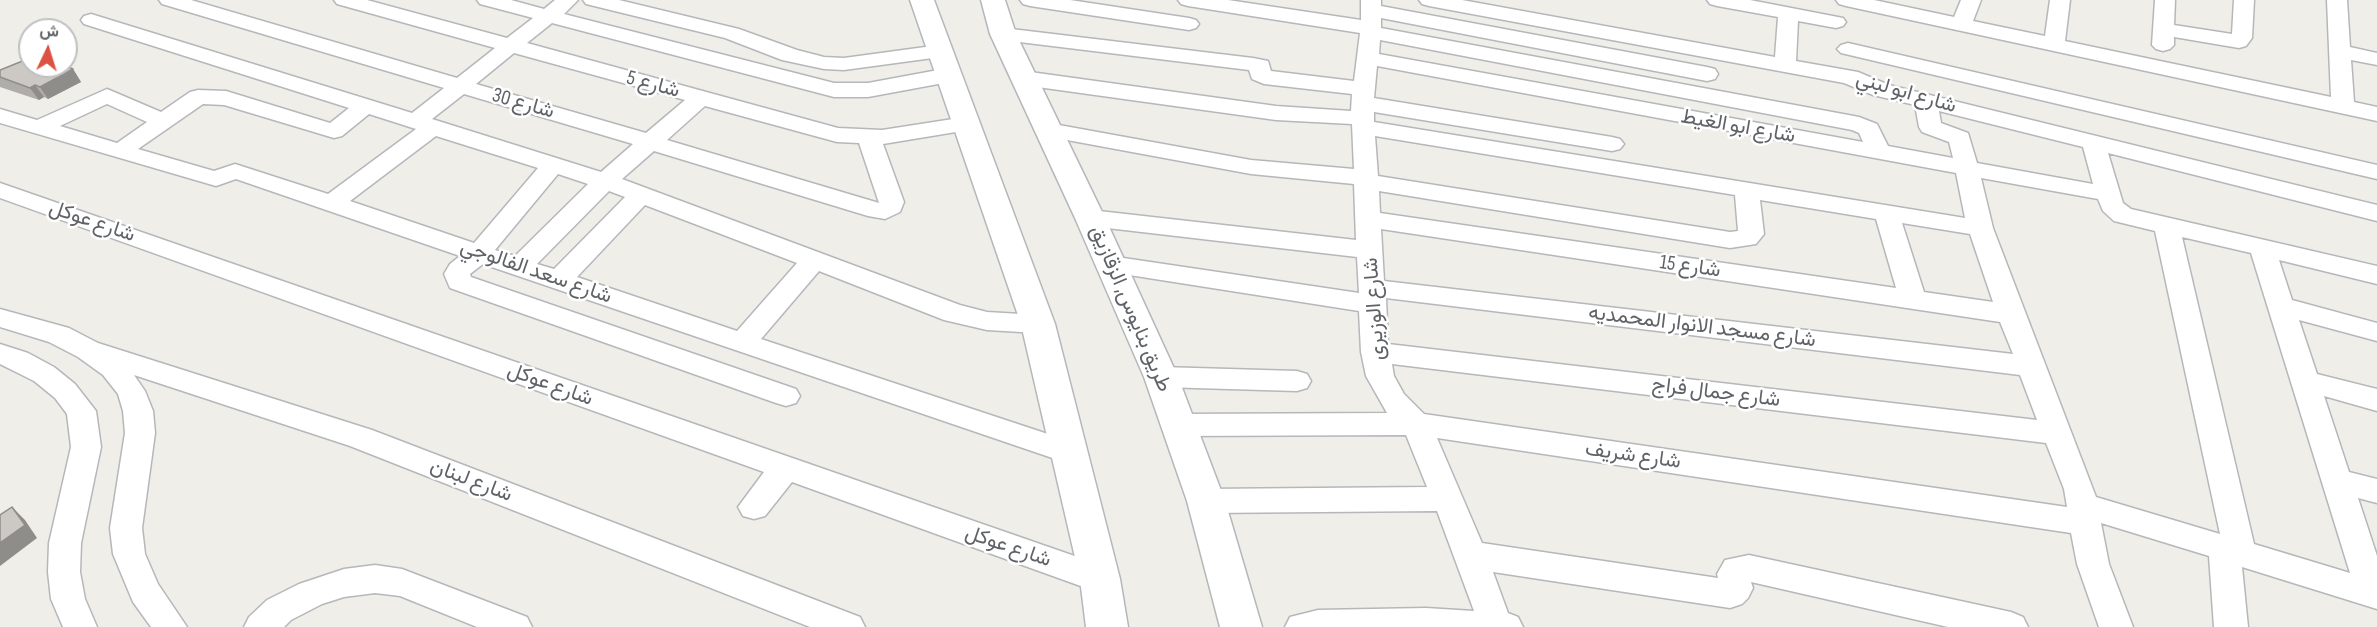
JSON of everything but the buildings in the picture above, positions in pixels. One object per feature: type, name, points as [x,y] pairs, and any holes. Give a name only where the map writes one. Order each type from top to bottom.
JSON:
[{"type":"main road","points":[[922,0],[1038,324],[1100,579],[1107,627]]},
{"type":"main road","name":"طريق بنايوس, الزقازيق","points":[[993,0],[1003,34],[1090,218],[1161,377],[1206,501],[1241,627]]},
{"type":"street","name":"شارع 30","points":[[169,0],[650,142],[885,207],[869,138]]},
{"type":"street","name":"شارع 5","points":[[344,0],[837,135],[869,138],[894,136],[966,124]]},
{"type":"street","points":[[487,0],[834,90],[868,90],[944,63]]},
{"type":"street","points":[[332,203],[424,125],[460,86],[568,0]]},
{"type":"street","points":[[593,0],[732,33],[790,55],[824,63],[944,63]]},
{"type":"street","points":[[1030,0],[1189,24]]},
{"type":"street","points":[[1188,0],[1707,74]]},
{"type":"street","name":"شارع ابو لبني","points":[[1429,0],[1785,57],[1850,77],[1881,90],[2377,213]]},
{"type":"street","points":[[1507,0],[1785,57],[1788,13]]},
{"type":"street","points":[[1717,0],[1746,3],[1836,22],[1847,30],[1850,77]]},
{"type":"street","points":[[1835,0],[1836,22]]},
{"type":"street","points":[[1846,0],[2377,114]]},
{"type":"street","points":[[1961,25],[1971,0]]},
{"type":"street","points":[[2054,44],[2060,0]]},
{"type":"street","points":[[2162,68],[2165,0]]},
{"type":"street","points":[[2164,29],[2242,41],[2244,0]]},
{"type":"street","points":[[2337,0],[2343,106]]},
{"type":"street","points":[[91,20],[605,182],[954,313],[987,321],[1038,324]]},
{"type":"street","points":[[1370,26],[1859,124],[1869,129],[1879,153]]},
{"type":"street","name":"شارع ابو الغيط","points":[[1370,26],[1617,105],[2109,194]]},
{"type":"street","name":"شارع الوزيرى","points":[[1370,26],[1363,109],[1375,352],[1380,376],[1394,401],[1416,424],[1499,626]]},
{"type":"street","points":[[1003,34],[1253,64],[1260,66],[1260,74],[1264,77],[1363,109],[1610,156],[1747,190],[1980,228]]},
{"type":"street","points":[[1848,49],[2377,172]]},
{"type":"street","points":[[2340,51],[2377,60]]},
{"type":"street","points":[[1023,78],[1276,113],[1363,109]]},
{"type":"street","points":[[39,127],[107,96],[165,122]]},
{"type":"street","points":[[120,151],[198,98],[226,98],[334,131],[365,106]]},
{"type":"street","points":[[519,267],[605,182],[700,98]]},
{"type":"street","points":[[1926,101],[1930,127],[1960,138],[1980,228],[2058,433],[2084,513],[2093,564],[2116,627]]},
{"type":"street","points":[[1610,156],[1617,105]]},
{"type":"street","name":"شارع سعد الفالوجي","points":[[0,116],[216,179],[236,171],[1070,453]]},
{"type":"street","points":[[1048,130],[1251,167],[1367,180],[1730,240],[1747,238],[1751,234],[1747,190]]},
{"type":"street","points":[[2093,142],[2112,206],[2118,212],[2167,226],[2377,275]]},
{"type":"street","points":[[553,165],[479,253],[459,270],[456,274],[459,282],[786,396]]},
{"type":"street","name":"شارع عوكل","points":[[0,190],[1100,579]]},
{"type":"street","points":[[559,280],[641,195]]},
{"type":"street","points":[[1886,212],[1913,299]]},
{"type":"street","points":[[1090,218],[1371,250]]},
{"type":"street","name":"شارع 15","points":[[1370,219],[2011,314]]},
{"type":"street","points":[[2167,226],[2232,551],[2231,627]]},
{"type":"street","points":[[2262,248],[2375,594]]},
{"type":"street","points":[[742,342],[814,260]]},
{"type":"street","name":"شارع مسجد الانوار المحمديه","points":[[1110,264],[1372,296],[2031,366]]},
{"type":"street","points":[[2281,306],[2377,332]]},
{"type":"street","points":[[0,318],[60,335],[88,350],[113,368],[131,391],[138,411],[140,433],[126,528],[129,555],[144,592],[170,627]]},
{"type":"street","name":"شارع لبنان","points":[[88,350],[362,438],[848,627]]},
{"type":"street","name":"شارع جمال فراج","points":[[1375,352],[2058,433]]},
{"type":"street","points":[[0,354],[18,360],[44,374],[65,391],[81,411],[86,447],[65,543],[63,572],[68,599],[80,627]]},
{"type":"street","points":[[1161,377],[1298,381]]},
{"type":"street","points":[[2305,381],[2377,400]]},
{"type":"street","name":"شارع شريف","points":[[1178,425],[1416,424],[2084,513],[2232,551],[2375,594]]},
{"type":"street","points":[[754,507],[785,469]]},
{"type":"street","points":[[2337,481],[2377,491]]},
{"type":"street","points":[[1206,501],[1448,499]]},
{"type":"street","points":[[1471,555],[1730,594],[1736,588],[1733,574],[1737,570],[1749,568],[2011,627]]},
{"type":"street","points":[[261,627],[279,610],[311,594],[344,583],[375,579],[402,583],[515,627]]},
{"type":"street","points":[[1302,627],[1318,624],[1426,622],[1499,626]]}]
